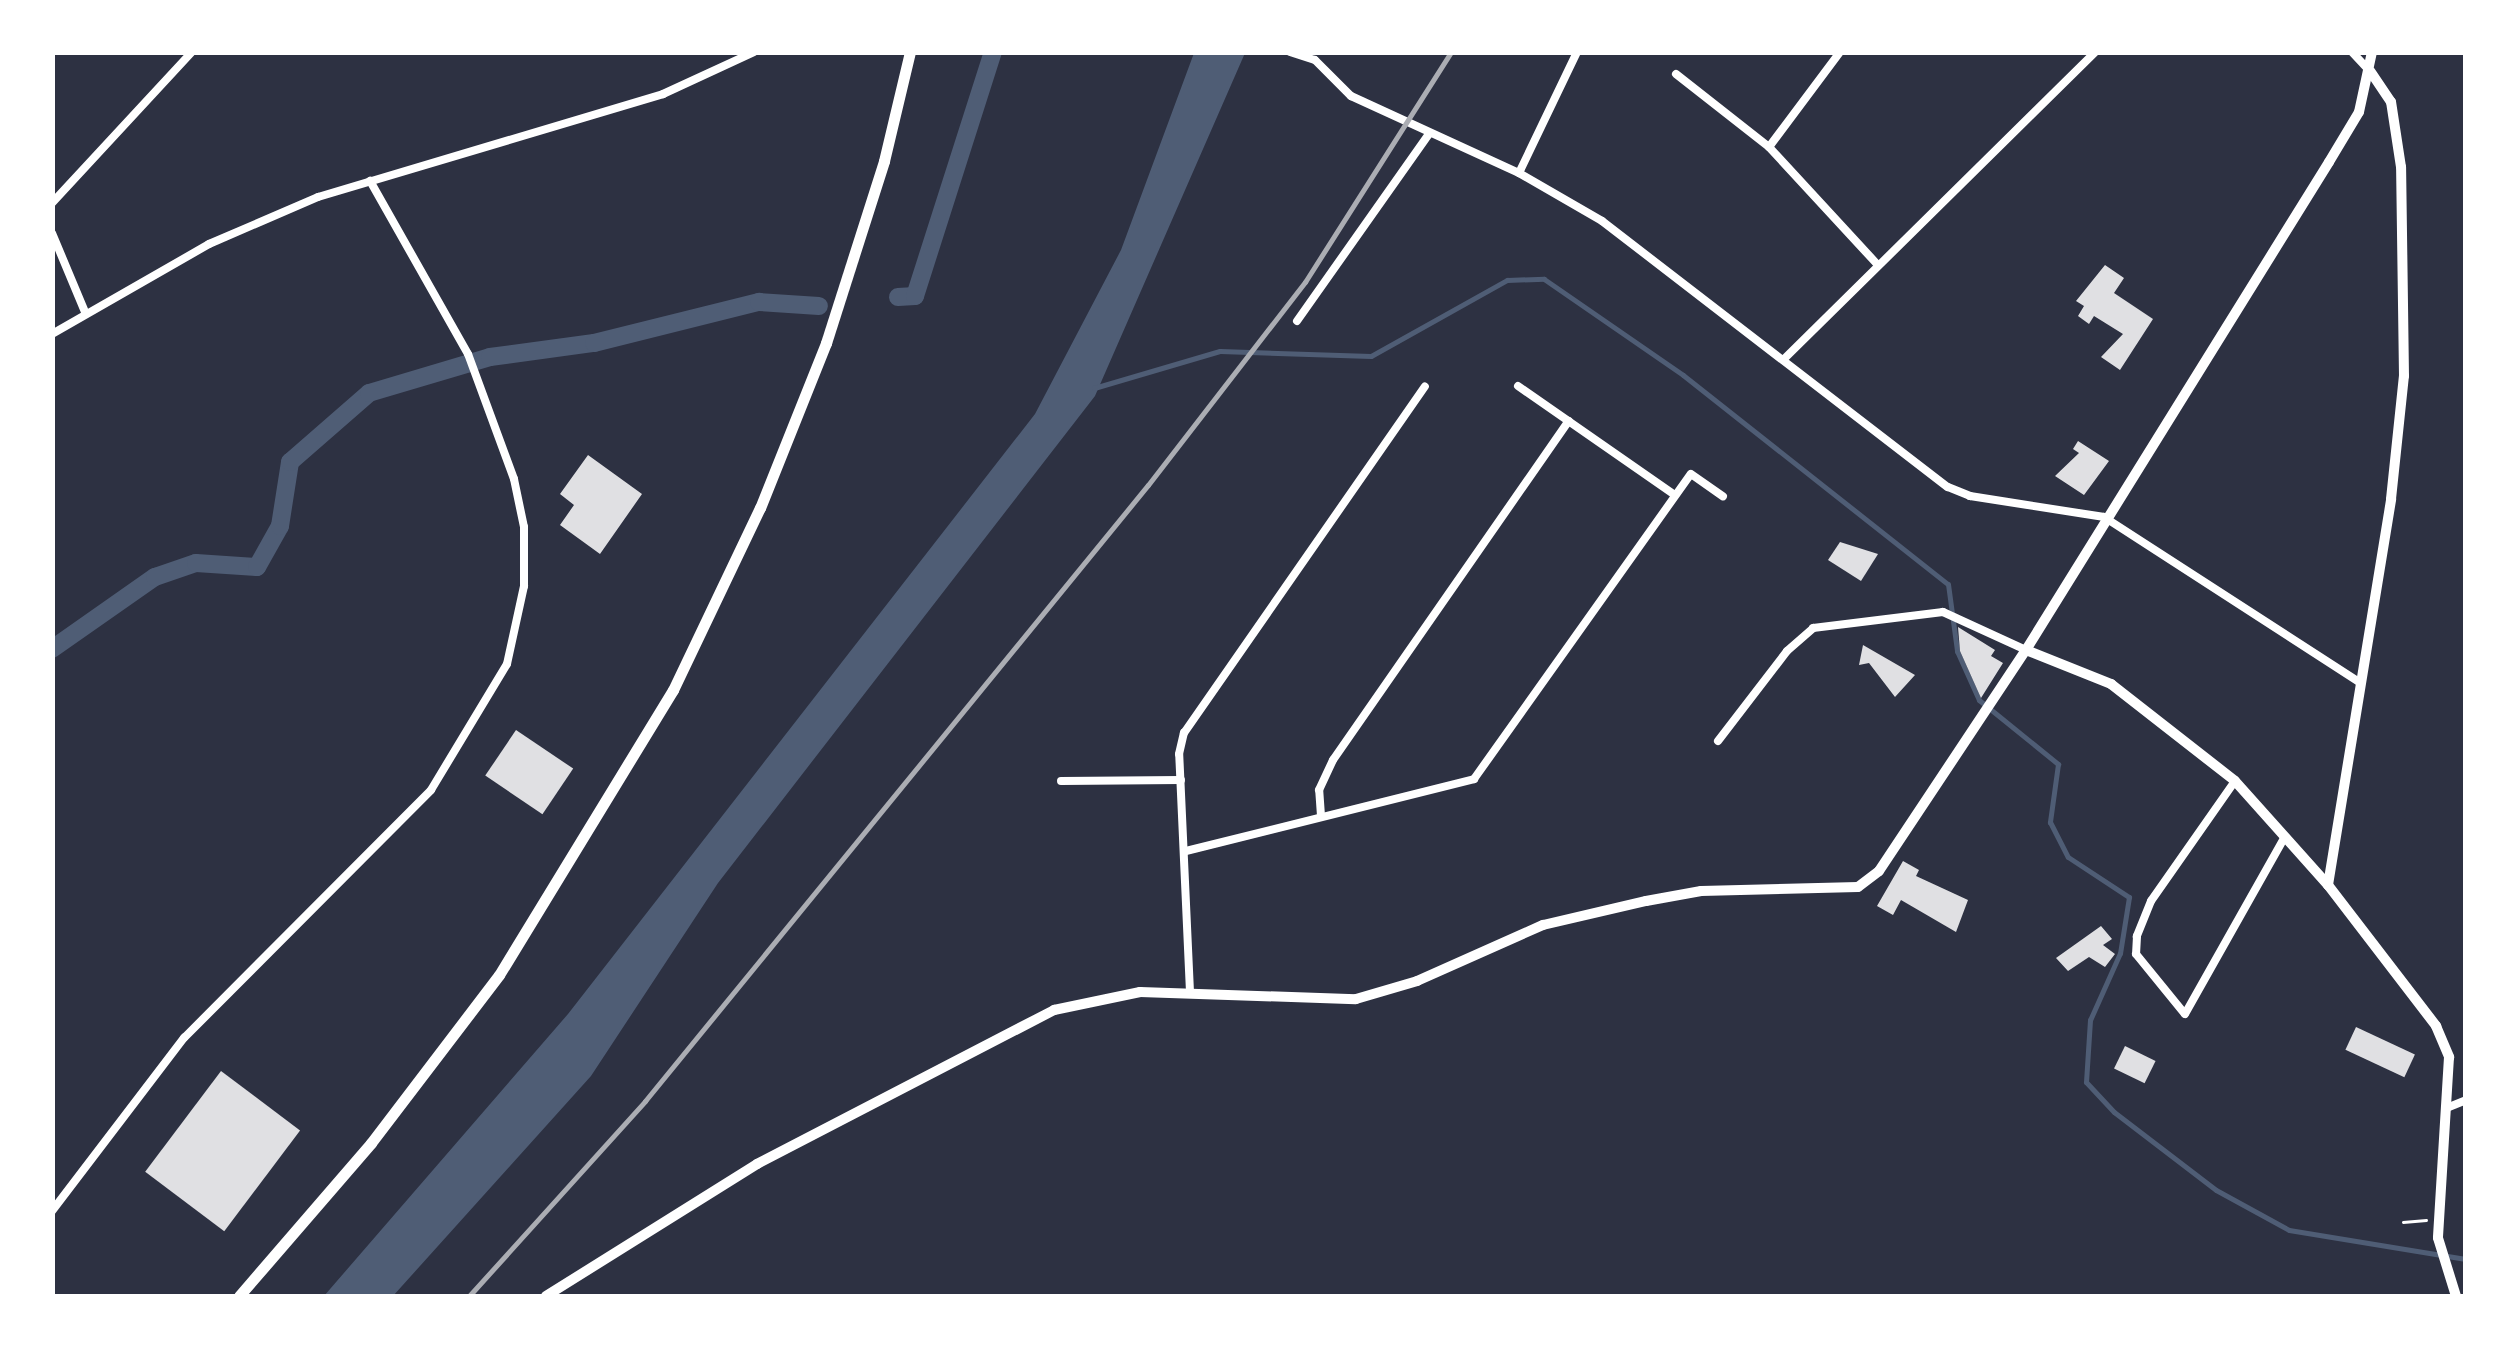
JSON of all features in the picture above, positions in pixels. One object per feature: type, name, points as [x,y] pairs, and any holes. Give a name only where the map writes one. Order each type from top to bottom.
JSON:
[{"type":"highway","points":[[239,1296],[371,1143],[499,975],[673,690],[760,508],[826,343],[884,161],[910,52]]},
{"type":"main road","points":[[546,1296],[757,1164],[1003,1032],[1095,998],[1190,992],[1356,999],[1417,981],[1543,925],[1646,901],[1701,890],[1858,887],[1879,870],[2026,650],[2104,517],[2339,146],[2359,112],[2372,52]]},
{"type":"main road","points":[[2328,885],[2391,500],[2404,376],[2401,167],[2391,102],[2370,71]]},
{"type":"main road","points":[[2026,650],[2112,684],[2235,781],[2328,885],[2436,1026],[2450,1057],[2438,1238],[2441,1261],[2456,1296]]},
{"type":"street","points":[[52,203],[192,52]]},
{"type":"street","points":[[52,334],[209,244],[370,182],[663,94],[754,52]]},
{"type":"street","points":[[1290,52],[1315,60],[1351,96],[1519,173],[1643,249],[1948,486],[1970,496],[2104,517],[2359,682]]},
{"type":"street","points":[[1519,173],[1577,52]]},
{"type":"street","points":[[1769,148],[1840,52]]},
{"type":"street","points":[[1782,360],[2095,52]]},
{"type":"street","points":[[2352,52],[2370,71]]},
{"type":"street","points":[[1676,74],[1769,148],[1877,264]]},
{"type":"street","points":[[1297,321],[1429,134]]},
{"type":"street","points":[[52,1211],[184,1038],[431,790],[507,664],[524,586],[524,527],[468,354],[370,182]]},
{"type":"street","points":[[52,233],[86,312]]},
{"type":"street","points":[[1190,992],[1180,780],[1184,733],[1424,386]]},
{"type":"street","points":[[1518,386],[1675,495]]},
{"type":"street","points":[[1322,816],[1319,790],[1333,760],[1570,421]]},
{"type":"street","points":[[1186,850],[1474,778],[1690,474],[1723,496]]},
{"type":"street","points":[[1718,742],[1787,651],[1813,628],[1944,612],[2026,650]]},
{"type":"street","points":[[1062,781],[1180,780]]},
{"type":"street","points":[[2235,781],[2151,901],[2136,936],[2136,954],[2185,1014],[2284,838]]},
{"type":"street","points":[[2448,1107],[2466,1100]]},
{"type":"path","points":[[2403,1222],[2438,1219]]},
{"type":"water","points":[[1194,53],[1245,53],[1095,396],[718,883],[591,1076],[393,1296],[324,1296],[568,1014],[1035,414],[1121,250]]},
{"type":"building","points":[[2105,265],[2124,278],[2114,293],[2153,319],[2120,370],[2101,357],[2123,334],[2094,316],[2089,324],[2078,316],[2084,306],[2076,301]]},
{"type":"building","points":[[2078,441],[2109,461],[2084,495],[2055,476],[2079,453],[2073,449]]},
{"type":"building","points":[[588,455],[642,494],[600,554],[560,525],[574,505],[560,494]]},
{"type":"building","points":[[1840,542],[1878,554],[1861,581],[1828,560]]},
{"type":"building","points":[[1958,627],[1995,650],[1991,656],[2003,663],[1981,698],[1960,651]]},
{"type":"building","points":[[1863,645],[1915,675],[1895,697],[1869,663],[1859,665]]},
{"type":"building","points":[[516,730],[573,769],[542,814],[485,776]]},
{"type":"building","points":[[1903,861],[1919,870],[1916,876],[1968,900],[1956,932],[1901,900],[1893,915],[1877,906]]},
{"type":"building","points":[[2101,926],[2112,939],[2103,945],[2115,954],[2105,967],[2089,957],[2068,971],[2056,958]]},
{"type":"building","points":[[2356,1027],[2415,1054],[2404,1077],[2345,1050]]},
{"type":"building","points":[[2125,1046],[2156,1061],[2145,1083],[2114,1068]]},
{"type":"building","points":[[221,1071],[300,1131],[224,1231],[145,1172]]},
{"type":"waterway","points":[[898,297],[915,296],[993,52]]},
{"type":"waterway","points":[[1094,388],[1220,351],[1371,356],[1507,280],[1544,279],[1683,375],[1948,584],[1957,651],[1979,700],[2058,764],[2050,822],[2068,857],[2129,897],[2120,953],[2090,1020],[2086,1082],[2114,1112],[2216,1190],[2289,1230],[2466,1259]]},
{"type":"waterway","points":[[52,649],[155,577],[196,563],[257,567],[280,526],[290,462],[369,393],[490,357],[594,343],[759,302],[819,306]]},
{"type":"railway","points":[[469,1296],[645,1101],[1148,485],[1305,282],[1451,52]]}]
